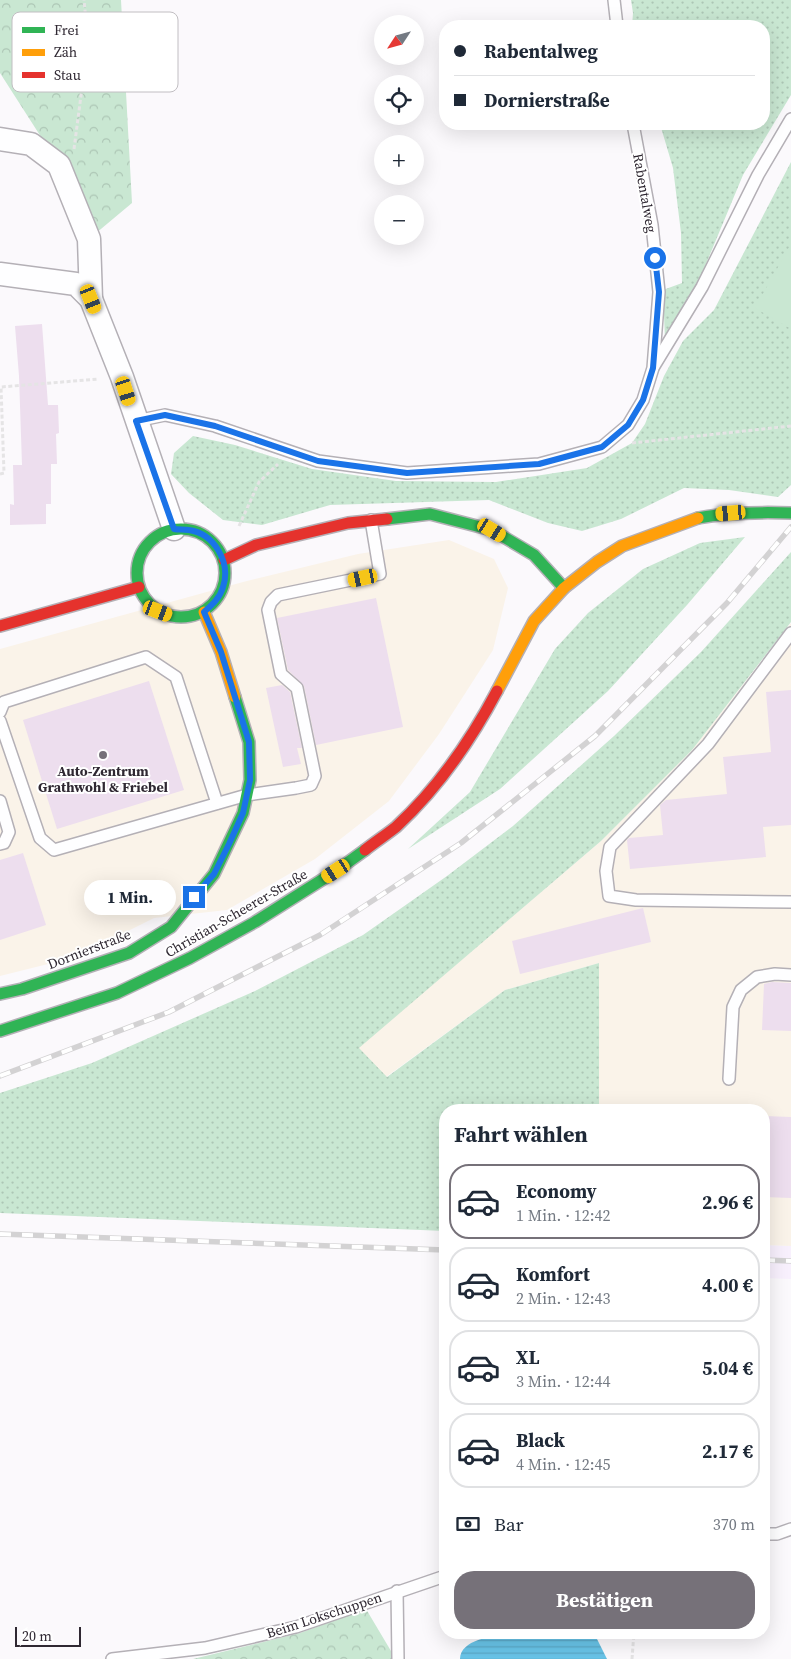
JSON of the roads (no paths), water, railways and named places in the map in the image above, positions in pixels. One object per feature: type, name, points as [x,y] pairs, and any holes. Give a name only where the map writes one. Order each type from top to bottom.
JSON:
[{"type":"street","points":[[0,139],[31,144],[59,165],[89,239],[91,299],[122,377],[174,529]]},
{"type":"street","points":[[0,274],[76,284],[91,299]]},
{"type":"street","name":"Christian-Scheerer-Straße","points":[[0,1031],[118,993],[190,958],[254,922],[336,871],[394,828],[420,803],[454,762],[476,730],[534,621],[564,588],[597,562],[622,546],[692,519],[744,512],[791,513]]},
{"type":"street","points":[[224,560],[256,545],[348,523],[430,514],[492,530],[534,555],[564,588]]},
{"type":"street","points":[[174,529],[191,530],[205,536],[216,546],[224,560],[226,573],[223,588],[216,602],[204,612],[188,618],[172,617],[158,611],[146,601],[139,587],[137,573],[139,558],[147,545],[159,535],[174,529]]},
{"type":"street","points":[[0,626],[139,587]]},
{"type":"street","name":"Dornierstraße","points":[[0,994],[22,989],[129,953],[171,927],[214,874],[243,813],[250,780],[249,742],[221,652],[204,612]]},
{"type":"lane","points":[[614,0],[616,20]]},
{"type":"lane","points":[[136,421],[165,415],[215,426],[318,461],[407,473],[539,464],[602,447],[628,425],[643,400],[653,368],[702,287],[758,175],[791,119]]},
{"type":"lane","name":"Rabentalweg","points":[[634,130],[652,225],[659,292],[653,368]]},
{"type":"lane","points":[[777,142],[791,132]]},
{"type":"lane","points":[[0,720],[40,838],[54,850],[247,795],[311,785],[315,776],[297,688],[281,674],[268,610],[271,602],[278,595],[380,574],[371,520]]},
{"type":"lane","points":[[791,633],[708,744],[610,847],[606,871],[609,896],[636,900],[791,902]]},
{"type":"lane","points":[[2,707],[146,657],[176,677],[217,803]]},
{"type":"lane","points":[[0,802],[9,832],[4,843],[0,844]]},
{"type":"lane","points":[[729,1078],[733,1006],[741,990],[757,977],[775,974],[791,975]]},
{"type":"lane","points":[[770,1534],[777,1534],[791,1529]]},
{"type":"lane","name":"Beim Lokschuppen","points":[[112,1659],[205,1648],[296,1626],[439,1578]]},
{"type":"lane","points":[[397,1591],[398,1659]]},
{"type":"water","points":[[482,1639],[597,1639],[607,1659],[460,1659],[462,1652],[474,1642]]},
{"type":"railway","points":[[0,1076],[169,1012],[320,935],[461,843],[595,736],[727,603],[791,527]]},
{"type":"railway","points":[[0,1234],[439,1250]]},
{"type":"railway","points":[[770,1260],[791,1261]]},
{"type":"place","name":"Auto-Zentrum Grathwohl & Friebel","points":[[103,755]]}]
